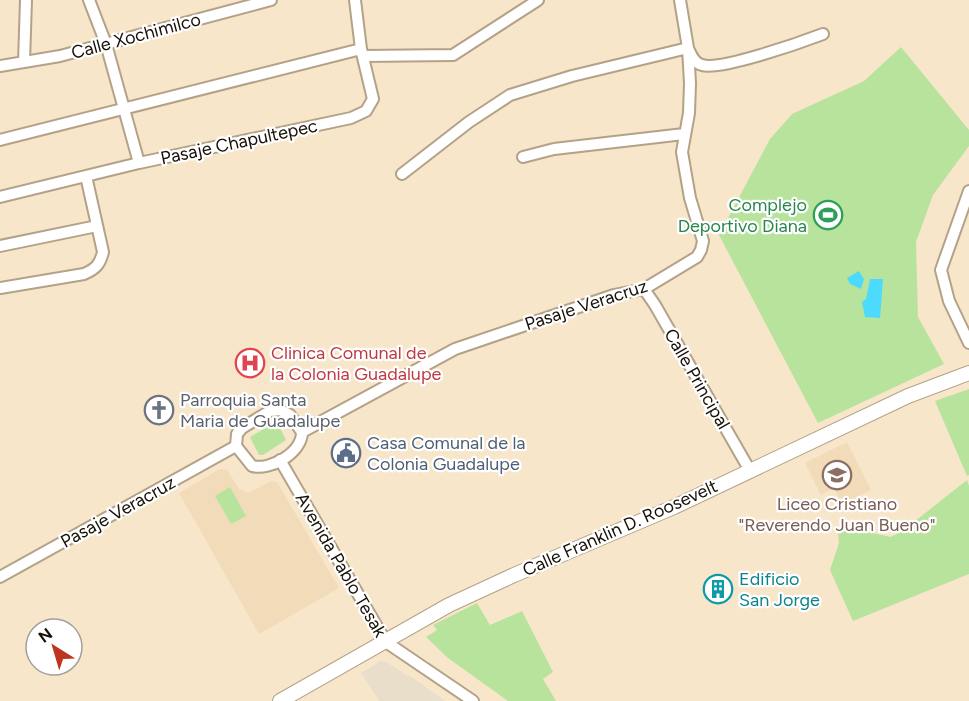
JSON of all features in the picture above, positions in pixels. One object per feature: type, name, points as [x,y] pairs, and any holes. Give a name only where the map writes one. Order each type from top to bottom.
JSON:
[{"type":"main road","name":"Calle Franklin D. Roosevelt","points":[[280,701],[483,589],[674,507],[908,396],[969,373]]},
{"type":"street","points":[[24,62],[26,0]]},
{"type":"street","points":[[89,0],[106,44],[139,163]]},
{"type":"street","name":"Calle Xochimilco","points":[[0,66],[60,56],[271,0]]},
{"type":"street","name":"Pasaje Chapultepec","points":[[0,197],[139,163],[351,118],[366,111],[373,99],[362,53],[355,0]]},
{"type":"street","points":[[0,140],[362,53],[453,55],[538,0]]},
{"type":"street","name":"Pasaje Veracruz","points":[[302,432],[469,342],[614,295],[644,289],[697,257],[703,241],[685,176],[682,153],[690,83],[688,48],[680,0]]},
{"type":"street","points":[[402,174],[469,122],[510,95],[572,76],[688,48],[696,63],[704,66],[779,50],[823,34]]},
{"type":"street","points":[[523,157],[554,149],[684,134]]},
{"type":"street","points":[[0,288],[84,274],[94,270],[100,263],[103,252],[86,176]]},
{"type":"street","points":[[969,191],[940,270],[949,301],[969,343]]},
{"type":"street","points":[[0,246],[97,226]]},
{"type":"street","name":"Calle Principal","points":[[644,289],[750,470]]},
{"type":"street","points":[[276,410],[290,415],[302,432],[302,439],[297,447],[280,460],[265,467],[252,466],[236,446],[236,439],[242,428],[276,410]]},
{"type":"street","name":"Pasaje Veracruz","points":[[0,577],[236,446]]},
{"type":"street","name":"Avenida Pablo Tesak","points":[[280,460],[386,642],[473,701]]},
{"type":"shaded area","name":"Liceo Cristiano \"Reverendo Juan Bueno\"","points":[[847,442],[871,490],[842,504],[834,488],[821,495],[805,463]]},
{"type":"shaded area","points":[[220,469],[227,470],[239,489],[249,493],[271,481],[277,482],[339,588],[259,634],[179,493]]},
{"type":"shaded area","points":[[381,661],[409,675],[445,701],[378,701],[361,673]]},
{"type":"green space","name":"Complejo Deportivo Diana","points":[[901,47],[969,130],[969,146],[933,195],[916,242],[918,317],[944,364],[818,423],[719,235],[770,139],[792,114],[864,81]]},
{"type":"green space","points":[[969,389],[969,475],[967,476],[935,401]]},
{"type":"green space","points":[[274,423],[278,424],[286,440],[263,455],[259,455],[250,437]]},
{"type":"green space","points":[[967,480],[969,486],[969,574],[853,621],[830,570],[839,543],[838,533],[845,527],[891,537],[905,529]]},
{"type":"green space","points":[[230,487],[246,516],[231,524],[215,496]]},
{"type":"green space","points":[[477,603],[490,625],[522,611],[553,672],[543,679],[556,701],[508,701],[448,658],[426,637],[437,630],[433,625]]},
{"type":"water","points":[[859,271],[864,279],[861,289],[850,284],[847,278]]},
{"type":"water","points":[[870,279],[883,279],[880,318],[865,317],[862,302],[866,299]]},
{"type":"place","name":"Complejo Deportivo Diana","points":[[828,215]]},
{"type":"place","name":"Clinica Comunal de la Colonia Guadalupe","points":[[250,363]]},
{"type":"place","name":"Parroquia Santa Maria de Guadalupe","points":[[159,410]]},
{"type":"place","name":"Casa Comunal de la Colonia Guadalupe","points":[[346,453]]},
{"type":"place","name":"Liceo Cristiano \"Reverendo Juan Bueno\"","points":[[837,475]]},
{"type":"place","name":"Edificio San Jorge","points":[[718,589]]}]
